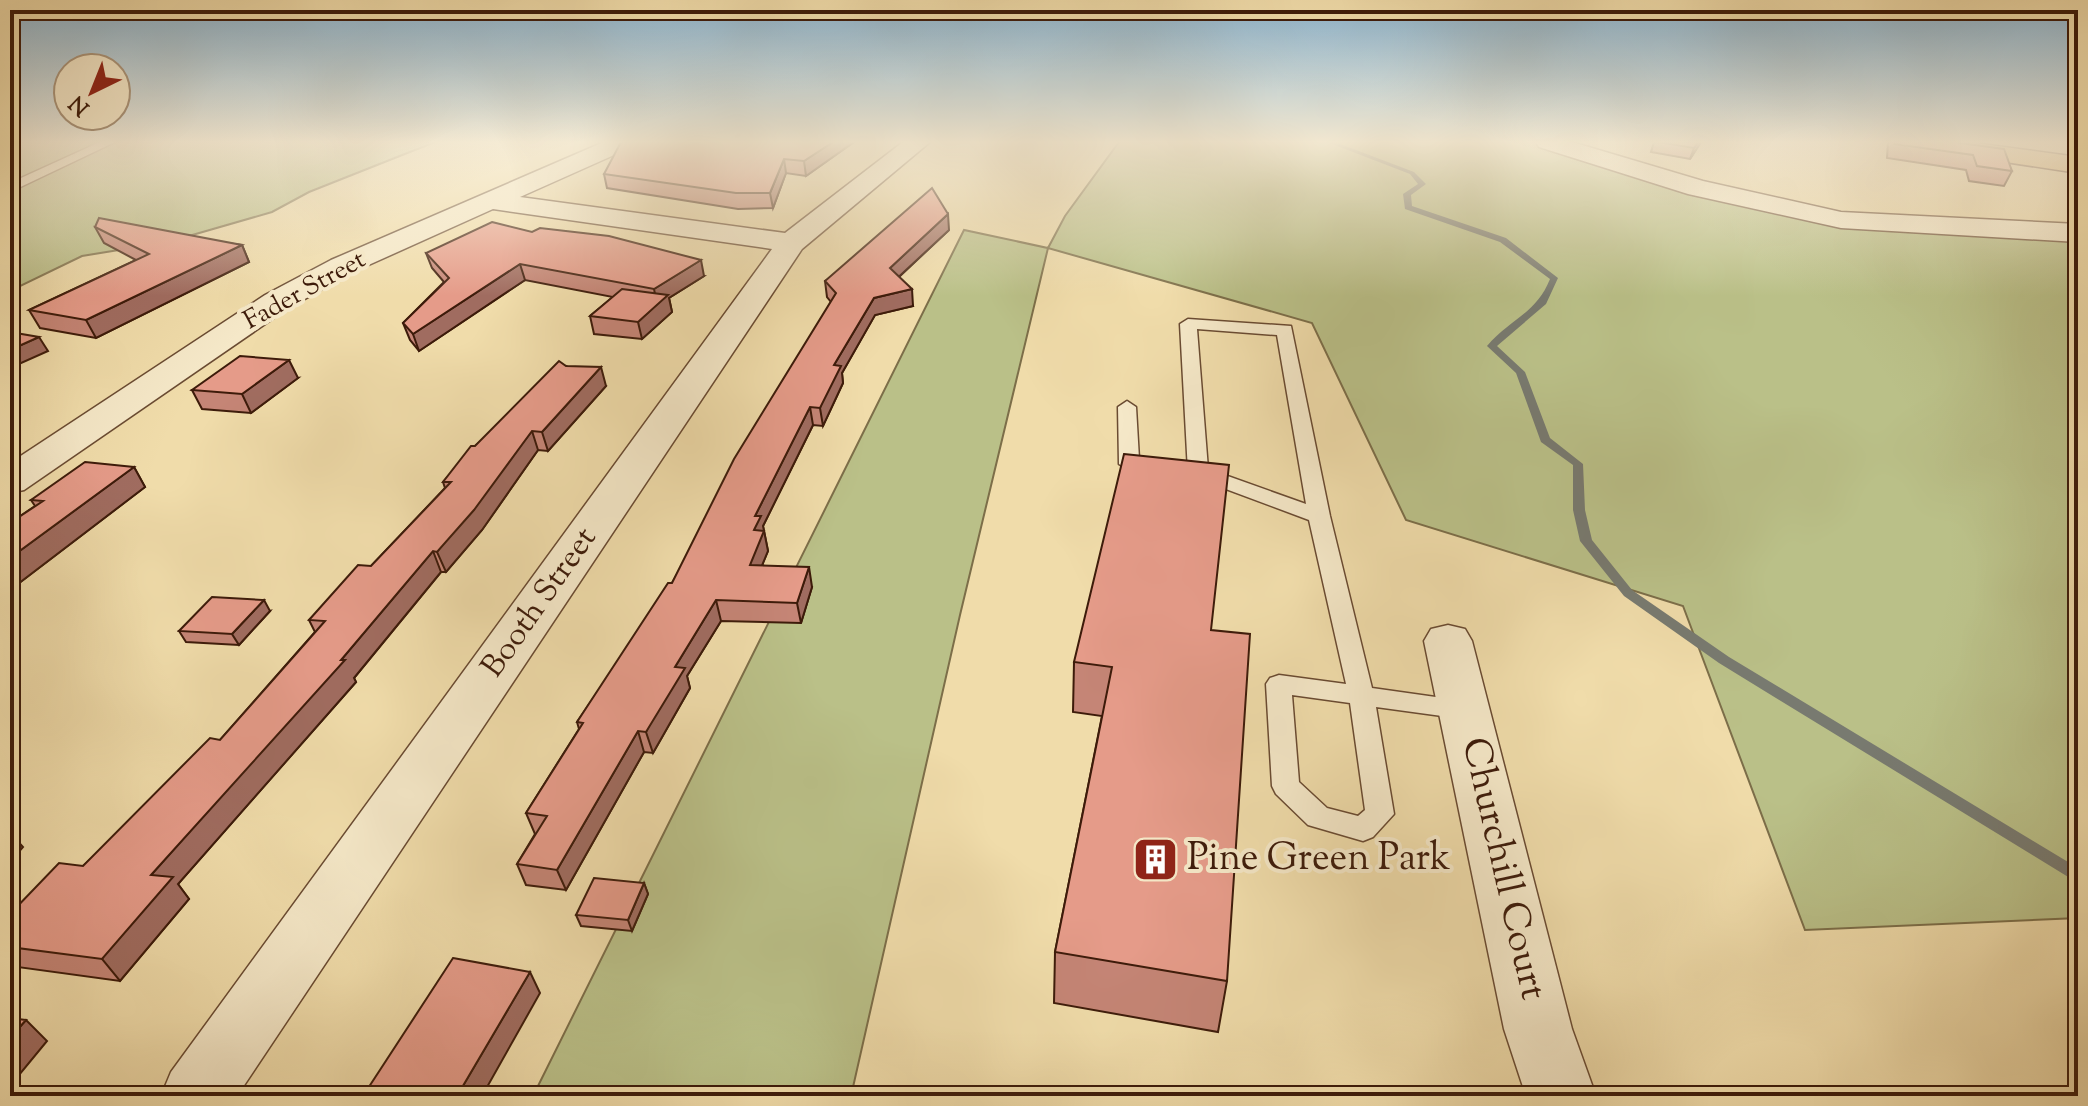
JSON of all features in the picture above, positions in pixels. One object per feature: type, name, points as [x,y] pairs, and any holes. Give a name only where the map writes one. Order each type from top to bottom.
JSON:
[{"type":"street","name":"Fader Street","points":[[10,481],[276,302],[342,266],[507,194]]},
{"type":"street","name":"Booth Street","points":[[196,1096],[791,243],[853,194]]},
{"type":"street","points":[[1722,194],[1841,220],[2078,233]]},
{"type":"street","points":[[490,201],[791,243]]},
{"type":"street","name":"Churchill Court","points":[[1448,641],[1538,1029],[1568,1089]]},
{"type":"lane","points":[[1184,470],[1188,324],[1285,330],[1319,516],[1361,694],[1380,814],[1363,829],[1318,817],[1286,786],[1279,684],[1361,694],[1466,710]]},
{"type":"lane","points":[[1127,407],[1129,464],[1184,470],[1319,516]]},
{"type":"green space","points":[[10,194],[306,194],[272,212],[168,242],[82,256],[10,291]]},
{"type":"green space","points":[[1081,194],[1736,194],[1847,221],[2078,230],[2078,918],[1805,930],[1683,606],[1406,520],[1312,323],[1048,248]]},
{"type":"green space","points":[[964,230],[1048,248],[960,615],[851,1096],[533,1096]]},
{"type":"building","points":[[926,194],[935,194],[948,214],[890,268],[912,289],[874,298],[834,365],[841,366],[820,408],[810,407],[755,516],[761,516],[754,530],[764,531],[750,565],[809,567],[797,603],[716,600],[675,667],[685,668],[646,732],[638,731],[557,870],[517,864],[547,816],[526,813],[583,723],[577,722],[668,583],[672,583],[734,459],[836,293],[825,281]]},
{"type":"building","points":[[99,218],[242,245],[86,320],[29,310],[149,254],[95,227]]},
{"type":"building","points":[[492,222],[532,232],[540,228],[609,236],[701,260],[654,289],[520,264],[413,334],[403,323],[449,278],[426,253]]},
{"type":"building","points":[[622,289],[668,295],[638,322],[590,316]]},
{"type":"building","points":[[10,332],[39,337],[10,350]]},
{"type":"building","points":[[240,356],[289,360],[242,394],[192,390]]},
{"type":"building","points":[[559,361],[566,366],[601,367],[542,432],[532,431],[474,510],[437,552],[433,551],[341,660],[345,660],[151,875],[173,877],[102,959],[10,947],[10,914],[59,863],[83,866],[210,738],[220,740],[325,621],[309,620],[358,565],[371,566],[451,482],[443,482],[471,446],[475,446]]},
{"type":"building","name":"Pine Green Park","points":[[1124,454],[1229,465],[1211,630],[1250,634],[1227,981],[1055,952],[1112,667],[1074,662]]},
{"type":"building","points":[[85,462],[134,467],[10,558],[10,523],[43,501],[31,500]]},
{"type":"building","points":[[212,597],[264,600],[232,634],[179,631]]},
{"type":"building","points":[[594,878],[644,883],[628,920],[576,915]]},
{"type":"building","points":[[453,958],[530,972],[457,1096],[363,1096]]},
{"type":"building","points":[[10,1018],[26,1020],[10,1038]]},
{"type":"waterway","points":[[1408,194],[1408,207],[1503,240],[1554,278],[1543,302],[1492,346],[1520,372],[1545,440],[1578,464],[1579,510],[1586,541],[1628,593],[1724,660],[2078,876]]},
{"type":"place","name":"Pine Green Park","points":[[1156,860]]}]
